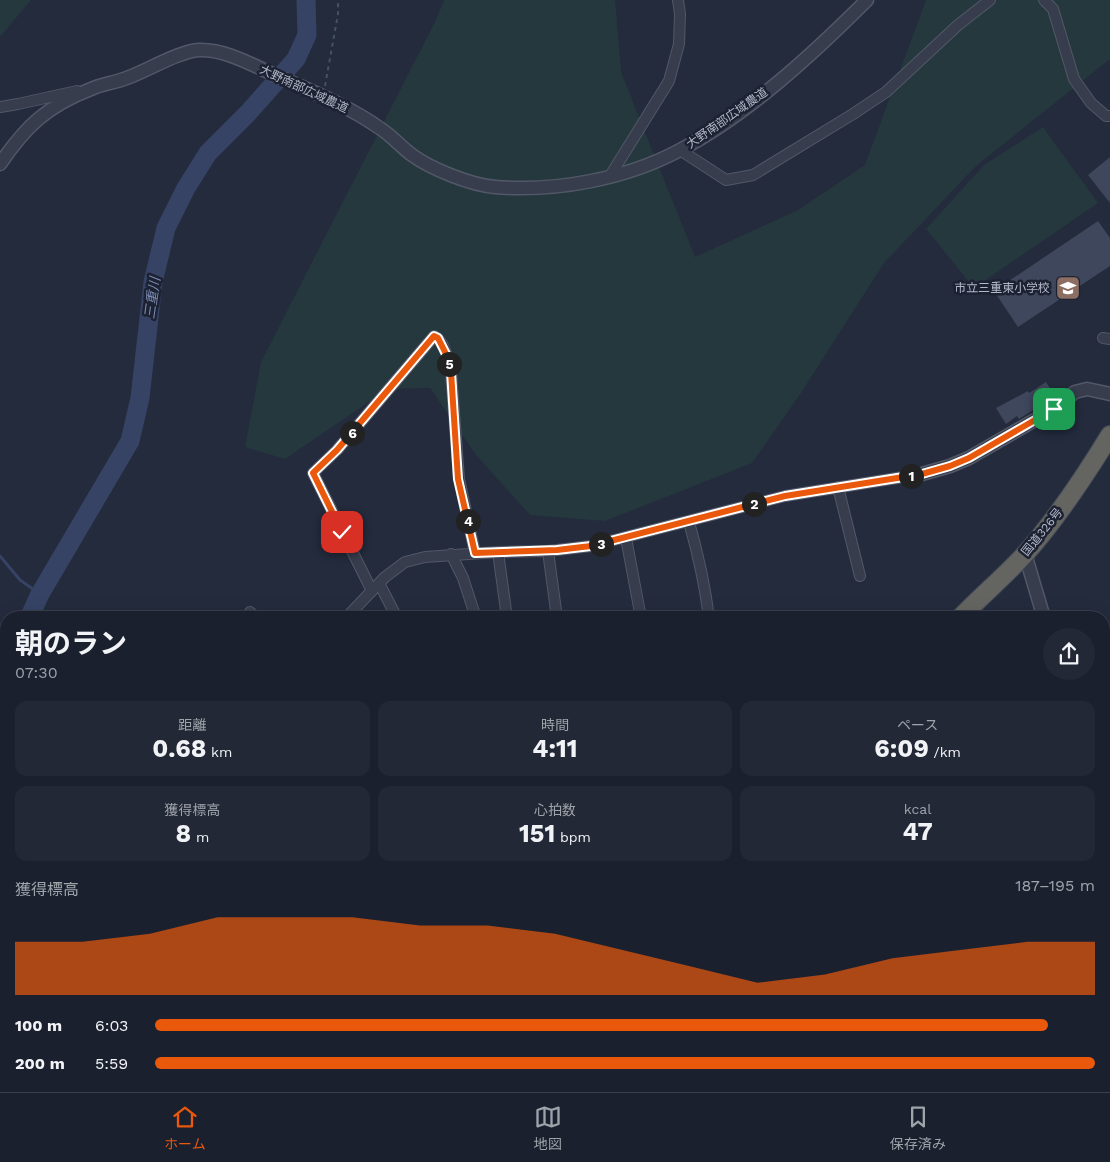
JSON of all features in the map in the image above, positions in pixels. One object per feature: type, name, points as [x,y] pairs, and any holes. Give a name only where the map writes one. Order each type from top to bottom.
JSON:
[{"type":"highway","name":"国道326号","points":[[967,611],[1025,554],[1064,506],[1110,435]]},
{"type":"street","points":[[610,176],[670,81],[679,44],[680,14],[678,0]]},
{"type":"street","name":"大野南部広域農道","points":[[0,164],[31,124],[48,110],[92,88],[140,74],[181,54],[198,50],[218,52],[324,96],[382,129],[414,156],[451,176],[493,187],[570,185],[648,165],[680,150],[732,117],[784,77],[836,31],[867,0]]},
{"type":"street","points":[[680,150],[726,180],[753,175],[886,92],[958,25],[990,0]]},
{"type":"street","points":[[1044,0],[1053,9],[1074,79],[1091,103],[1106,116],[1110,116]]},
{"type":"street","points":[[0,107],[92,88]]},
{"type":"street","points":[[392,611],[375,587],[313,473],[337,450],[434,336],[438,338],[451,372],[458,479],[475,553]]},
{"type":"street","points":[[353,611],[375,587],[405,562],[451,554],[548,551],[591,546],[785,496],[922,474],[969,458],[1054,409],[1075,392],[1087,389],[1110,394]]},
{"type":"street","points":[[838,487],[860,576]]},
{"type":"street","points":[[688,522],[698,553],[708,611]]},
{"type":"street","points":[[626,538],[640,611]]},
{"type":"street","points":[[548,551],[556,611]]},
{"type":"street","points":[[498,552],[506,611]]},
{"type":"street","points":[[451,554],[462,578],[472,611]]},
{"type":"street","points":[[1025,554],[1042,611]]},
{"type":"path","points":[[324,96],[338,14],[338,0]]},
{"type":"shaded area","points":[[0,0],[31,0],[0,37]]},
{"type":"shaded area","points":[[444,0],[615,0],[621,72],[695,257],[798,210],[865,165],[926,0],[1110,0],[1110,59],[976,166],[884,263],[801,393],[752,463],[605,521],[530,515],[476,455],[430,388],[388,389],[285,459],[245,447],[261,362],[436,20]]},
{"type":"shaded area","points":[[1043,127],[1098,203],[974,288],[926,229],[984,165]]},
{"type":"building","points":[[1110,157],[1110,203],[1088,175]]},
{"type":"building","points":[[1098,221],[1110,238],[1110,266],[1018,327],[994,291]]},
{"type":"building","points":[[1046,382],[1055,396],[1019,419],[1017,416],[1006,424],[996,408],[1028,391],[1029,393]]},
{"type":"waterway","name":"三重川","points":[[32,611],[40,594],[130,441],[140,398],[153,282],[166,228],[186,188],[208,153],[248,113],[296,59],[307,35],[306,0]]},
{"type":"waterway","points":[[0,556],[20,580],[40,594]]},
{"type":"place","name":"市立三重東小学校","points":[[1068,288]]},
{"type":"route","points":[[342,532],[313,473],[337,450],[434,336],[438,338],[447,356],[451,372],[458,479],[475,553],[521,553],[591,546],[785,496],[922,474],[969,458],[1054,409]]}]
